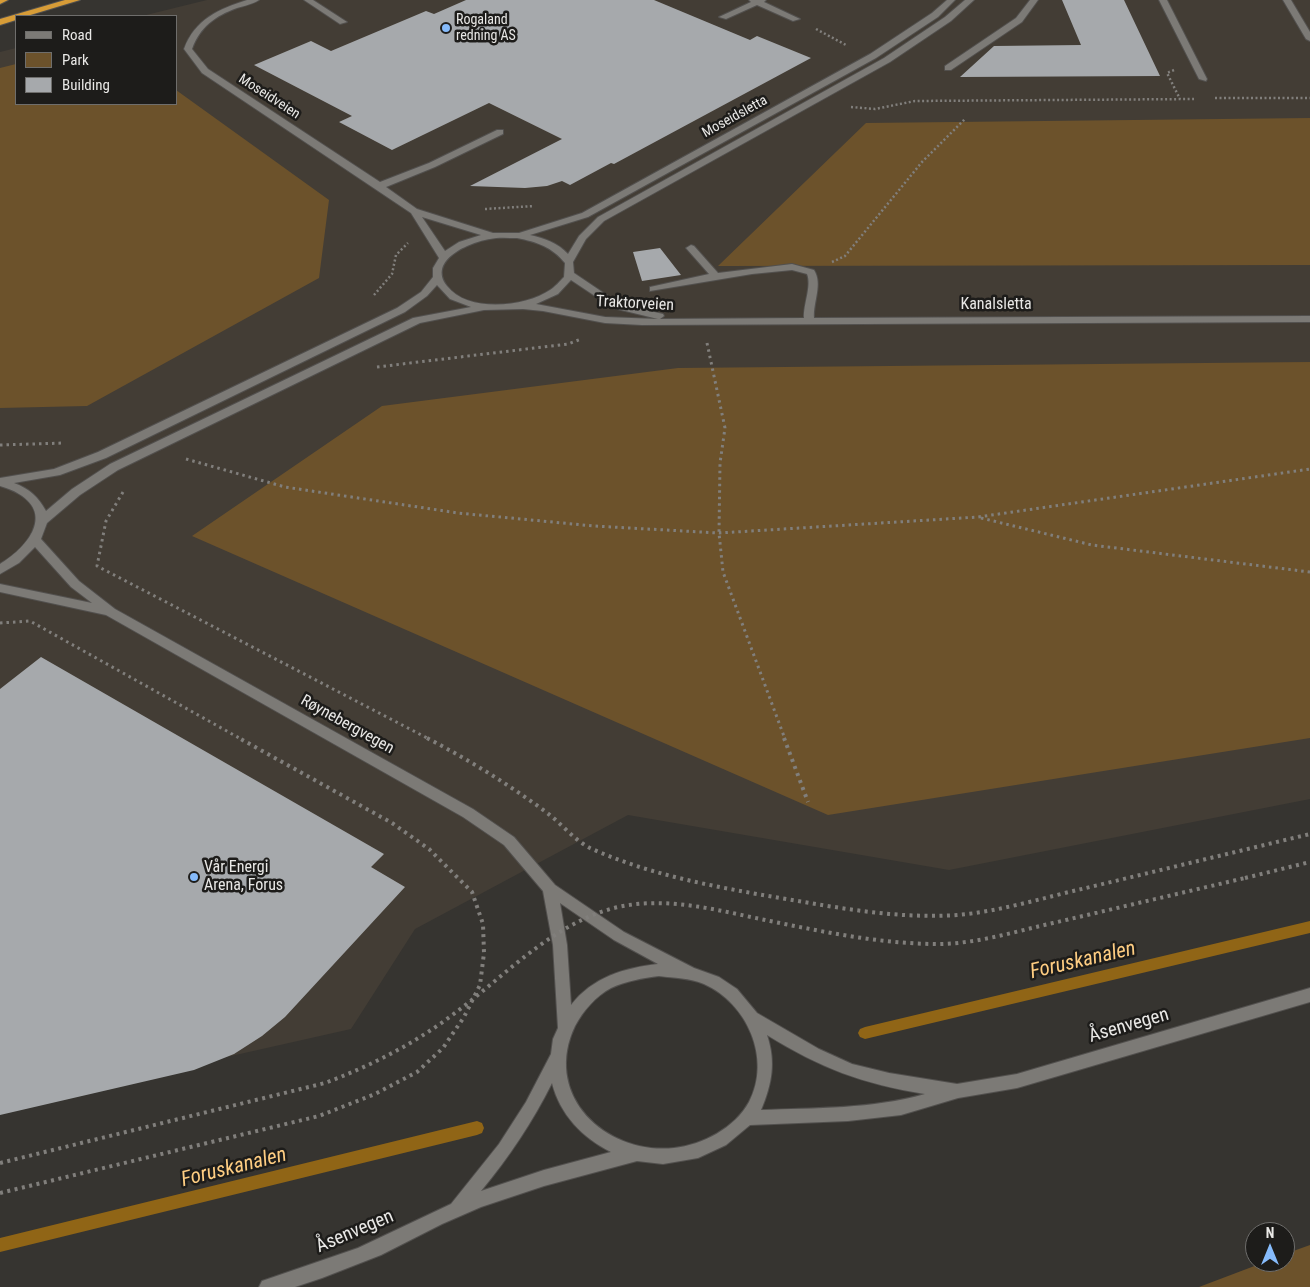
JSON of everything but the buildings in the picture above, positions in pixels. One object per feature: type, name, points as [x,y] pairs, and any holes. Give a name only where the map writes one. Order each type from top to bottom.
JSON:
[{"type":"highway","points":[[24,15],[74,0]]},
{"type":"highway","points":[[0,22],[15,18]]},
{"type":"street","name":"Moseidveien","points":[[255,0],[230,8],[206,20],[192,35],[188,49],[195,60],[205,71],[414,211]]},
{"type":"street","points":[[308,0],[343,22]]},
{"type":"street","name":"Moseidsletta","points":[[520,235],[586,215],[873,56],[935,15],[951,0]]},
{"type":"street","name":"Moseidsletta","points":[[569,261],[582,238],[601,219],[887,60],[948,19],[970,0]]},
{"type":"street","points":[[948,68],[1019,20],[1034,0]]},
{"type":"street","points":[[1163,0],[1203,79]]},
{"type":"street","points":[[1287,0],[1310,39]]},
{"type":"street","points":[[723,17],[758,1],[796,19]]},
{"type":"street","points":[[379,186],[432,165],[500,132]]},
{"type":"street","points":[[414,211],[490,235]]},
{"type":"street","points":[[414,211],[444,258]]},
{"type":"street","points":[[42,522],[76,492],[114,467],[417,320],[485,308],[523,306],[545,299],[562,288],[570,275],[569,261],[559,248],[542,239],[520,235],[490,235],[471,240],[455,248],[444,258],[438,268],[438,278],[445,291],[462,302],[485,308]]},
{"type":"street","points":[[691,248],[716,276]]},
{"type":"street","points":[[653,289],[716,276],[792,267],[812,272],[814,279],[808,308],[809,321]]},
{"type":"street","name":"Traktorveien","points":[[570,275],[617,306],[683,322]]},
{"type":"street","points":[[0,482],[56,472],[102,455],[401,310],[424,294],[438,278]]},
{"type":"street","name":"Traktorveien","points":[[523,306],[606,320],[683,322]]},
{"type":"street","name":"Kanalsletta","points":[[683,322],[1310,319]]},
{"type":"street","points":[[0,482],[17,487],[31,496],[40,507],[42,522],[36,540],[24,554],[0,570]]},
{"type":"street","name":"Røynebergvegen","points":[[36,540],[74,584],[111,612],[468,812],[509,841],[550,889],[619,936],[689,973]]},
{"type":"street","name":"Røynebergvegen","points":[[0,588],[111,612]]},
{"type":"street","points":[[550,889],[560,945],[565,1026]]},
{"type":"street","points":[[659,970],[689,973],[715,982],[737,998],[754,1019],[764,1044],[766,1069],[760,1094],[747,1118],[725,1138],[697,1152],[666,1157],[634,1154],[607,1144],[585,1128],[569,1106],[559,1083],[557,1058],[559,1042],[565,1026],[581,1003],[603,985],[630,973],[659,970]]},
{"type":"street","name":"Åsenvegen","points":[[747,1118],[848,1114],[900,1108],[958,1091],[1017,1081],[1310,995]]},
{"type":"street","name":"Åsenvegen","points":[[754,1019],[818,1056],[851,1070],[898,1083],[958,1091]]},
{"type":"street","name":"Åsenvegen","points":[[457,1208],[505,1149],[532,1107],[557,1058]]},
{"type":"street","name":"Åsenvegen","points":[[268,1287],[302,1277],[373,1250],[457,1208],[560,1172],[634,1154]]},
{"type":"path","points":[[796,19],[848,46]]},
{"type":"path","points":[[1208,98],[1310,98]]},
{"type":"path","points":[[844,104],[859,109],[869,109],[915,101],[1198,99]]},
{"type":"path","points":[[812,272],[845,256],[922,162],[965,119]]},
{"type":"path","points":[[704,322],[710,364],[726,428],[720,463],[719,533],[723,572],[808,802]]},
{"type":"path","points":[[370,368],[568,344],[584,338]]},
{"type":"path","points":[[180,458],[285,486],[458,513],[594,526],[719,533],[978,517],[1310,469]]},
{"type":"path","points":[[124,490],[106,521],[97,566],[464,757],[504,782],[548,814],[586,846],[615,859],[674,876],[740,891],[866,912],[910,917],[960,915],[1023,903],[1310,834]]},
{"type":"path","points":[[978,517],[1092,545],[1310,572]]},
{"type":"path","points":[[0,623],[30,621],[392,823],[429,849],[472,892],[483,924],[484,953],[480,986],[464,1017],[443,1048],[417,1072],[375,1094],[319,1116],[0,1193]]},
{"type":"path","points":[[0,1163],[324,1083],[366,1068],[399,1051],[431,1031],[534,951],[565,930],[593,916],[615,908],[673,903],[858,938],[896,943],[935,945],[997,936],[1310,862]]},
{"type":"shaded area","points":[[207,0],[1310,0],[1310,799],[949,870],[628,815],[415,929],[351,1029],[0,1108],[0,52],[15,48],[15,105],[178,105],[178,15],[146,15]]},
{"type":"green space","points":[[15,64],[15,105],[178,105],[178,91],[329,200],[319,278],[87,406],[0,408],[0,68]]},
{"type":"green space","points":[[1310,118],[1310,265],[718,266],[866,123]]},
{"type":"green space","points":[[1310,362],[1310,738],[828,815],[192,536],[382,406],[678,368]]},
{"type":"green space","points":[[1310,1245],[1310,1287],[1199,1287],[1245,1270],[1245,1272],[1295,1272],[1295,1250]]},
{"type":"waterway","name":"Foruskanalen","points":[[865,1033],[1310,927]]},
{"type":"waterway","name":"Foruskanalen","points":[[0,1245],[477,1128]]},
{"type":"place","name":"Rogaland redning AS","points":[[446,28]]},
{"type":"place","name":"Vår Energi Arena, Forus","points":[[194,877]]}]
